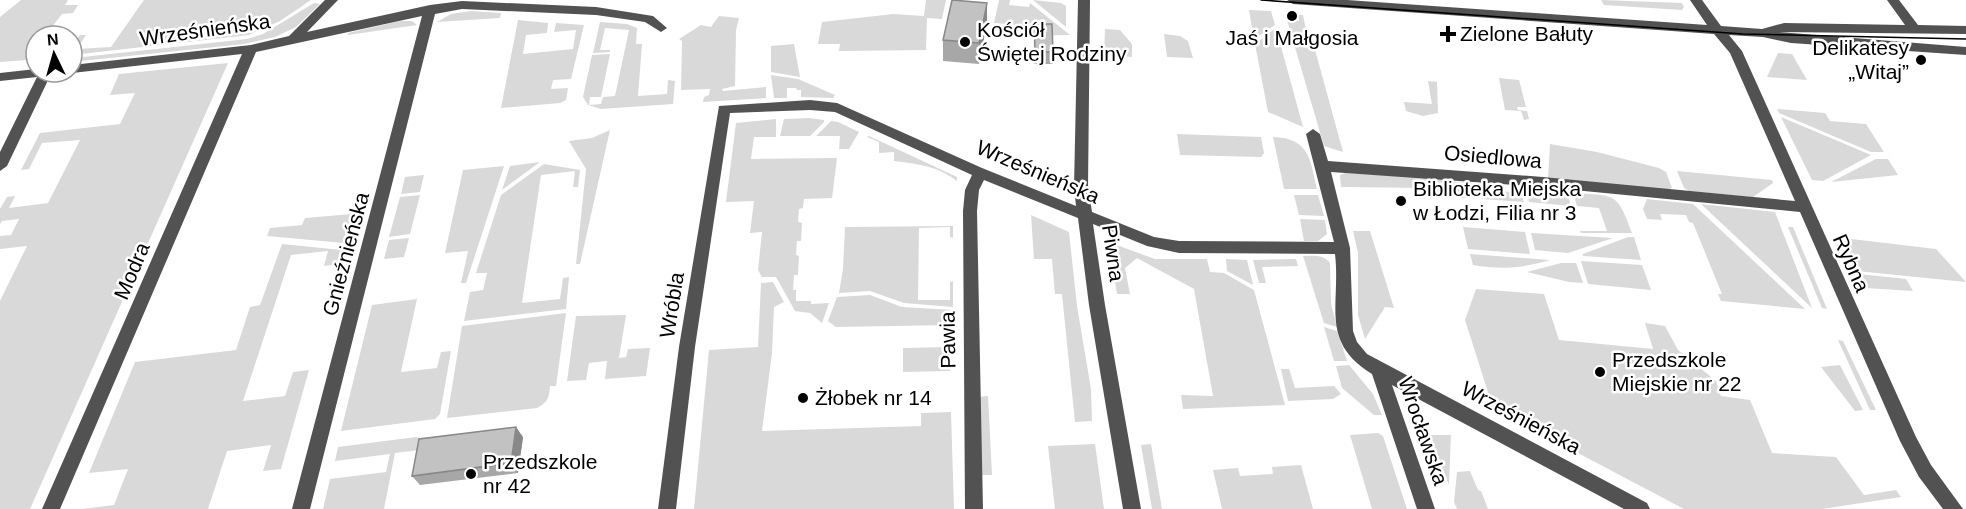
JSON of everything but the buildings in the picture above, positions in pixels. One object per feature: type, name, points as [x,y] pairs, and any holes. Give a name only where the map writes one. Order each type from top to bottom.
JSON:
[{"type":"street","points":[[292,39],[332,0]]},
{"type":"street","name":"Piwna","points":[[1084,0],[1081,187],[1132,509]]},
{"type":"street","points":[[1293,0],[1435,5],[1763,33],[1791,39],[1966,51]]},
{"type":"street","name":"Rybna","points":[[1696,0],[1704,14],[1733,46],[1741,60],[1804,207],[1914,451],[1930,479],[1954,509]]},
{"type":"street","points":[[1893,0],[1914,28]]},
{"type":"street","name":"Wrześnieńska","points":[[84,68],[251,49],[430,9],[471,5],[596,11],[649,19],[661,28]]},
{"type":"street","name":"Gnieźnieńska","points":[[301,509],[430,9]]},
{"type":"street","points":[[1763,33],[1784,27],[1966,28]]},
{"type":"street","name":"Modra","points":[[51,509],[251,49]]},
{"type":"street","points":[[0,77],[24,74]]},
{"type":"street","points":[[0,166],[39,84]]},
{"type":"street","name":"Wrześnieńska","points":[[724,109],[810,105],[837,108],[1085,217],[1152,242],[1179,247],[1343,248]]},
{"type":"street","name":"Wróbla","points":[[667,509],[687,347],[724,109]]},
{"type":"street","name":"Wrocławska","points":[[1313,134],[1343,248],[1341,308],[1349,342],[1369,366],[1379,370],[1425,509]]},
{"type":"street","name":"Osiedlowa","points":[[1322,165],[1543,182],[1804,207]]},
{"type":"street","name":"Pawia","points":[[974,509],[970,211],[971,191],[974,182],[982,173]]},
{"type":"street","name":"Wrześnieńska","points":[[1379,370],[1464,413],[1641,509]]},
{"type":"shaded area","points":[[21,0],[68,0],[65,5],[78,5],[73,13],[62,14],[54,24],[24,24],[24,60],[0,62],[0,17]]},
{"type":"shaded area","points":[[144,0],[311,0],[280,21],[249,35],[84,54],[84,49],[111,47]]},
{"type":"shaded area","points":[[926,0],[946,0],[942,19],[927,18],[926,50],[839,51],[840,44],[818,44],[822,22],[893,14],[924,16]]},
{"type":"shaded area","points":[[999,0],[1010,0],[1009,5],[1029,7],[1030,3],[1070,35],[1020,36],[1020,25],[994,23]]},
{"type":"shaded area","points":[[1033,0],[1061,3],[1066,6],[1066,27]]},
{"type":"shaded area","points":[[1601,0],[1682,3],[1684,7],[1682,10],[1604,5]]},
{"type":"shaded area","points":[[314,3],[320,4],[296,27],[275,37],[244,44],[84,61],[84,57],[247,39],[263,34]]},
{"type":"shaded area","points":[[1249,10],[1271,11],[1275,25],[1254,39]]},
{"type":"shaded area","points":[[471,11],[501,13],[500,18],[437,22],[451,14]]},
{"type":"shaded area","points":[[1299,15],[1303,15],[1307,34],[1311,35],[1343,152],[1324,146],[1287,20],[1299,21]]},
{"type":"shaded area","points":[[719,16],[739,18],[736,30],[735,86],[722,89],[723,91],[766,87],[766,98],[703,102],[704,97],[709,95],[710,89],[681,90],[682,41],[679,39],[701,25],[711,27]]},
{"type":"shaded area","points":[[518,20],[548,23],[547,33],[526,35],[523,54],[573,49],[576,30],[554,32],[556,23],[584,25],[571,79],[553,80],[551,89],[568,88],[566,100],[560,103],[501,108]]},
{"type":"shaded area","points":[[400,21],[412,21],[417,25],[348,35],[348,33]]},
{"type":"shaded area","points":[[600,22],[627,24],[637,28],[636,44],[642,44],[638,96],[667,94],[668,80],[675,81],[673,104],[601,109],[588,105],[583,97],[592,55],[610,54],[601,97],[590,97],[589,105],[601,104],[603,97],[615,96],[629,30],[605,28],[600,50],[610,50],[610,52],[593,53]]},
{"type":"shaded area","points":[[1276,28],[1303,127],[1268,112],[1255,44]]},
{"type":"shaded area","points":[[1105,29],[1120,30],[1132,44],[1132,57],[1104,55]]},
{"type":"shaded area","points":[[1164,34],[1180,36],[1188,41],[1193,58],[1167,57]]},
{"type":"shaded area","points":[[794,44],[800,77],[771,72],[771,46]]},
{"type":"shaded area","points":[[1778,53],[1792,54],[1807,80],[1767,77]]},
{"type":"shaded area","points":[[228,63],[30,509],[0,509],[0,301],[27,246],[0,249],[0,236],[11,235],[19,219],[2,221],[0,224],[0,209],[7,197],[15,196],[9,208],[48,203],[80,140],[42,143],[29,169],[21,170],[40,133],[120,124],[135,93],[110,95],[119,74]]},
{"type":"shaded area","points":[[771,75],[798,79],[835,95],[833,98],[801,97],[801,90],[787,88],[787,98],[774,98]]},
{"type":"shaded area","points":[[1499,78],[1519,80],[1526,107],[1517,107],[1518,110],[1527,111],[1529,119],[1524,120],[1521,111],[1505,110]]},
{"type":"shaded area","points":[[1428,81],[1437,82],[1438,113],[1423,116],[1406,111],[1404,102],[1432,104]]},
{"type":"shaded area","points":[[1777,109],[1825,113],[1830,121],[1866,124],[1884,152],[1871,152],[1779,113]]},
{"type":"shaded area","points":[[1781,117],[1871,155],[1823,181],[1812,180]]},
{"type":"shaded area","points":[[776,119],[776,137],[754,137],[751,159],[837,158],[832,198],[804,199],[803,208],[799,209],[798,222],[802,223],[801,241],[797,241],[798,275],[794,275],[793,290],[796,290],[796,301],[811,301],[811,304],[829,303],[822,323],[810,313],[795,311],[776,277],[762,277],[758,270],[762,232],[750,233],[754,201],[726,202],[736,123]]},
{"type":"shaded area","points":[[784,119],[824,120],[810,136],[780,136]]},
{"type":"shaded area","points":[[831,121],[859,132],[849,149],[839,149],[840,136],[816,136]]},
{"type":"shaded area","points":[[610,130],[580,264],[576,264],[586,169],[569,141],[592,138]]},
{"type":"shaded area","points":[[1177,134],[1261,137],[1264,153],[1261,157],[1180,155]]},
{"type":"shaded area","points":[[869,136],[957,177],[957,181],[935,169],[894,161],[894,152],[879,153],[879,142],[867,137]]},
{"type":"shaded area","points":[[1273,137],[1285,138],[1301,146],[1310,160],[1317,189],[1284,189]]},
{"type":"shaded area","points":[[1550,144],[1597,152],[1659,168],[1666,172],[1672,188],[1666,190],[1548,179]]},
{"type":"shaded area","points":[[1876,159],[1888,159],[1898,175],[1831,182]]},
{"type":"shaded area","points":[[540,162],[502,190],[510,166]]},
{"type":"shaded area","points":[[544,164],[580,170],[578,187],[573,187],[575,171],[541,175],[522,303],[560,299],[563,278],[569,277],[566,309],[464,321],[470,292],[483,290],[487,273],[476,273],[501,195]]},
{"type":"shaded area","points":[[504,166],[466,283],[461,283],[468,251],[445,253],[463,170]]},
{"type":"shaded area","points":[[1677,171],[1772,180],[1773,183],[1753,197],[1689,191],[1684,188]]},
{"type":"shaded area","points":[[1345,173],[1450,179],[1428,188],[1341,187],[1340,175]]},
{"type":"shaded area","points":[[424,175],[420,192],[401,194],[405,177]]},
{"type":"shaded area","points":[[1452,182],[1473,183],[1476,198],[1435,197],[1433,191]]},
{"type":"shaded area","points":[[1478,184],[1490,190],[1521,193],[1524,202],[1482,199]]},
{"type":"shaded area","points":[[1567,192],[1571,206],[1529,202],[1527,193],[1548,195]]},
{"type":"shaded area","points":[[1573,193],[1613,198],[1622,209],[1632,233],[1581,233],[1580,231],[1607,231],[1599,208],[1577,206]]},
{"type":"shaded area","points":[[420,195],[410,234],[389,237],[400,197]]},
{"type":"shaded area","points":[[1294,195],[1318,195],[1324,216],[1299,215]]},
{"type":"shaded area","points":[[1647,199],[1693,204],[1805,309],[1721,301],[1718,294],[1722,294],[1693,223],[1689,222],[1686,215],[1660,214],[1662,220],[1647,219],[1643,209]]},
{"type":"shaded area","points":[[1701,204],[1775,212],[1812,308]]},
{"type":"shaded area","points":[[352,214],[344,243],[267,236],[270,228],[302,225],[305,218]]},
{"type":"shaded area","points":[[1031,215],[1069,232],[1077,306],[1091,389],[1092,421],[1075,422],[1062,294],[1055,294],[1052,259],[1034,259]]},
{"type":"shaded area","points":[[1300,219],[1325,220],[1327,234],[1318,241],[1304,241]]},
{"type":"shaded area","points":[[953,226],[953,238],[950,237],[950,227],[919,228],[918,300],[950,300],[950,282],[953,281],[953,307],[904,303],[870,291],[839,293],[843,269],[845,227]]},
{"type":"shaded area","points":[[1463,227],[1525,232],[1530,254],[1468,249]]},
{"type":"shaded area","points":[[1788,227],[1793,227],[1827,309],[1822,308]]},
{"type":"shaded area","points":[[1353,231],[1370,231],[1394,308],[1385,307],[1365,339],[1358,315],[1358,253]]},
{"type":"shaded area","points":[[1531,233],[1613,238],[1568,253],[1535,250]]},
{"type":"shaded area","points":[[1628,237],[1634,237],[1641,260],[1583,256],[1583,254]]},
{"type":"shaded area","points":[[409,238],[404,257],[384,259],[389,240]]},
{"type":"shaded area","points":[[1843,238],[1936,249],[1966,282],[1857,271]]},
{"type":"shaded area","points":[[1111,243],[1155,259],[1207,259],[1210,272],[1224,273],[1254,290],[1285,405],[1183,409],[1181,395],[1213,396],[1194,289],[1137,258],[1125,268],[1130,294],[1117,294],[1109,246]]},
{"type":"shaded area","points":[[282,244],[342,250],[338,264],[324,266],[328,251],[291,255],[243,401],[285,396],[293,372],[309,370],[281,469],[263,471],[271,445],[227,451],[208,509],[82,509],[114,505],[128,469],[89,473],[135,362],[236,350],[250,307],[260,305]]},
{"type":"shaded area","points":[[1470,254],[1550,260],[1503,268],[1473,265]]},
{"type":"shaded area","points":[[1303,256],[1321,257],[1330,263],[1331,304],[1337,327],[1324,323]]},
{"type":"shaded area","points":[[1226,259],[1247,260],[1253,285],[1227,271]]},
{"type":"shaded area","points":[[1296,259],[1298,266],[1262,267],[1266,283],[1259,283],[1253,260]]},
{"type":"shaded area","points":[[1581,261],[1642,265],[1651,290],[1588,284]]},
{"type":"shaded area","points":[[1561,263],[1576,263],[1583,283],[1527,272]]},
{"type":"shaded area","points":[[1859,274],[1906,279],[1913,291],[1866,288]]},
{"type":"shaded area","points":[[773,282],[784,302],[774,307],[772,353],[762,431],[921,426],[921,413],[951,412],[954,509],[694,509],[709,350],[758,347],[761,283]]},
{"type":"shaded area","name":"Przedszkole Miejskie nr 22","points":[[1476,289],[1544,294],[1559,340],[1653,349],[1645,323],[1665,326],[1678,350],[1716,381],[1721,396],[1750,400],[1772,453],[1836,457],[1864,495],[1896,490],[1901,497],[1822,509],[1684,509],[1493,408],[1465,320]]},
{"type":"shaded area","points":[[870,295],[902,307],[953,310],[953,321],[951,325],[836,327],[828,321],[837,297]]},
{"type":"shaded area","points":[[417,299],[401,372],[437,368],[441,352],[451,351],[440,414],[435,419],[341,431],[372,305]]},
{"type":"shaded area","points":[[566,313],[556,386],[550,386],[544,404],[537,408],[447,418],[462,326]]},
{"type":"shaded area","points":[[626,315],[619,358],[626,357],[628,349],[650,348],[646,376],[605,379],[607,361],[589,363],[586,380],[567,381],[576,316]]},
{"type":"shaded area","points":[[1324,327],[1337,331],[1347,361],[1334,361]]},
{"type":"shaded area","points":[[1838,340],[1843,341],[1876,410],[1870,410]]},
{"type":"shaded area","points":[[950,347],[950,371],[903,372],[903,348]]},
{"type":"shaded area","points":[[1349,365],[1373,394],[1382,415],[1374,415],[1342,388],[1336,366]]},
{"type":"shaded area","points":[[1840,365],[1863,410],[1855,411],[1821,367]]},
{"type":"shaded area","points":[[1281,369],[1289,369],[1295,388],[1334,386],[1341,394],[1333,399],[1288,401]]},
{"type":"shaded area","points":[[988,396],[992,475],[981,475],[978,397]]},
{"type":"shaded area","points":[[1378,433],[1383,436],[1407,509],[1372,509],[1350,435]]},
{"type":"shaded area","points":[[1430,435],[1451,435],[1449,485]]},
{"type":"shaded area","points":[[416,437],[429,440],[427,449],[395,453],[384,509],[323,509],[330,479],[386,472],[390,454],[335,461],[338,447]]},
{"type":"shaded area","points":[[1095,444],[1104,509],[1055,509],[1048,446]]},
{"type":"shaded area","points":[[1151,444],[1162,509],[1152,509],[1141,445]]},
{"type":"shaded area","points":[[1301,465],[1313,509],[1222,509],[1213,470],[1238,468],[1240,476],[1273,474],[1272,467]]},
{"type":"shaded area","points":[[1470,471],[1488,509],[1457,509],[1454,502],[1457,472]]},
{"type":"tram line","points":[[1261,0],[1743,34],[1966,39]]},
{"type":"place","name":"Jaś i Małgosia","points":[[1292,16]]},
{"type":"place","name":"Zielone Bałuty","points":[[1448,34]]},
{"type":"place","name":"Kościół Świętej Rodziny","points":[[965,42]]},
{"type":"place","name":"Delikatesy „Witaj”","points":[[1921,60]]},
{"type":"place","name":"Biblioteka Miejska w Łodzi, Filia nr 3","points":[[1401,201]]},
{"type":"place","name":"Przedszkole Miejskie nr 22","points":[[1600,372]]},
{"type":"place","name":"Żłobek nr 14","points":[[803,398]]},
{"type":"place","name":"Przedszkole nr 42","points":[[471,474]]}]
